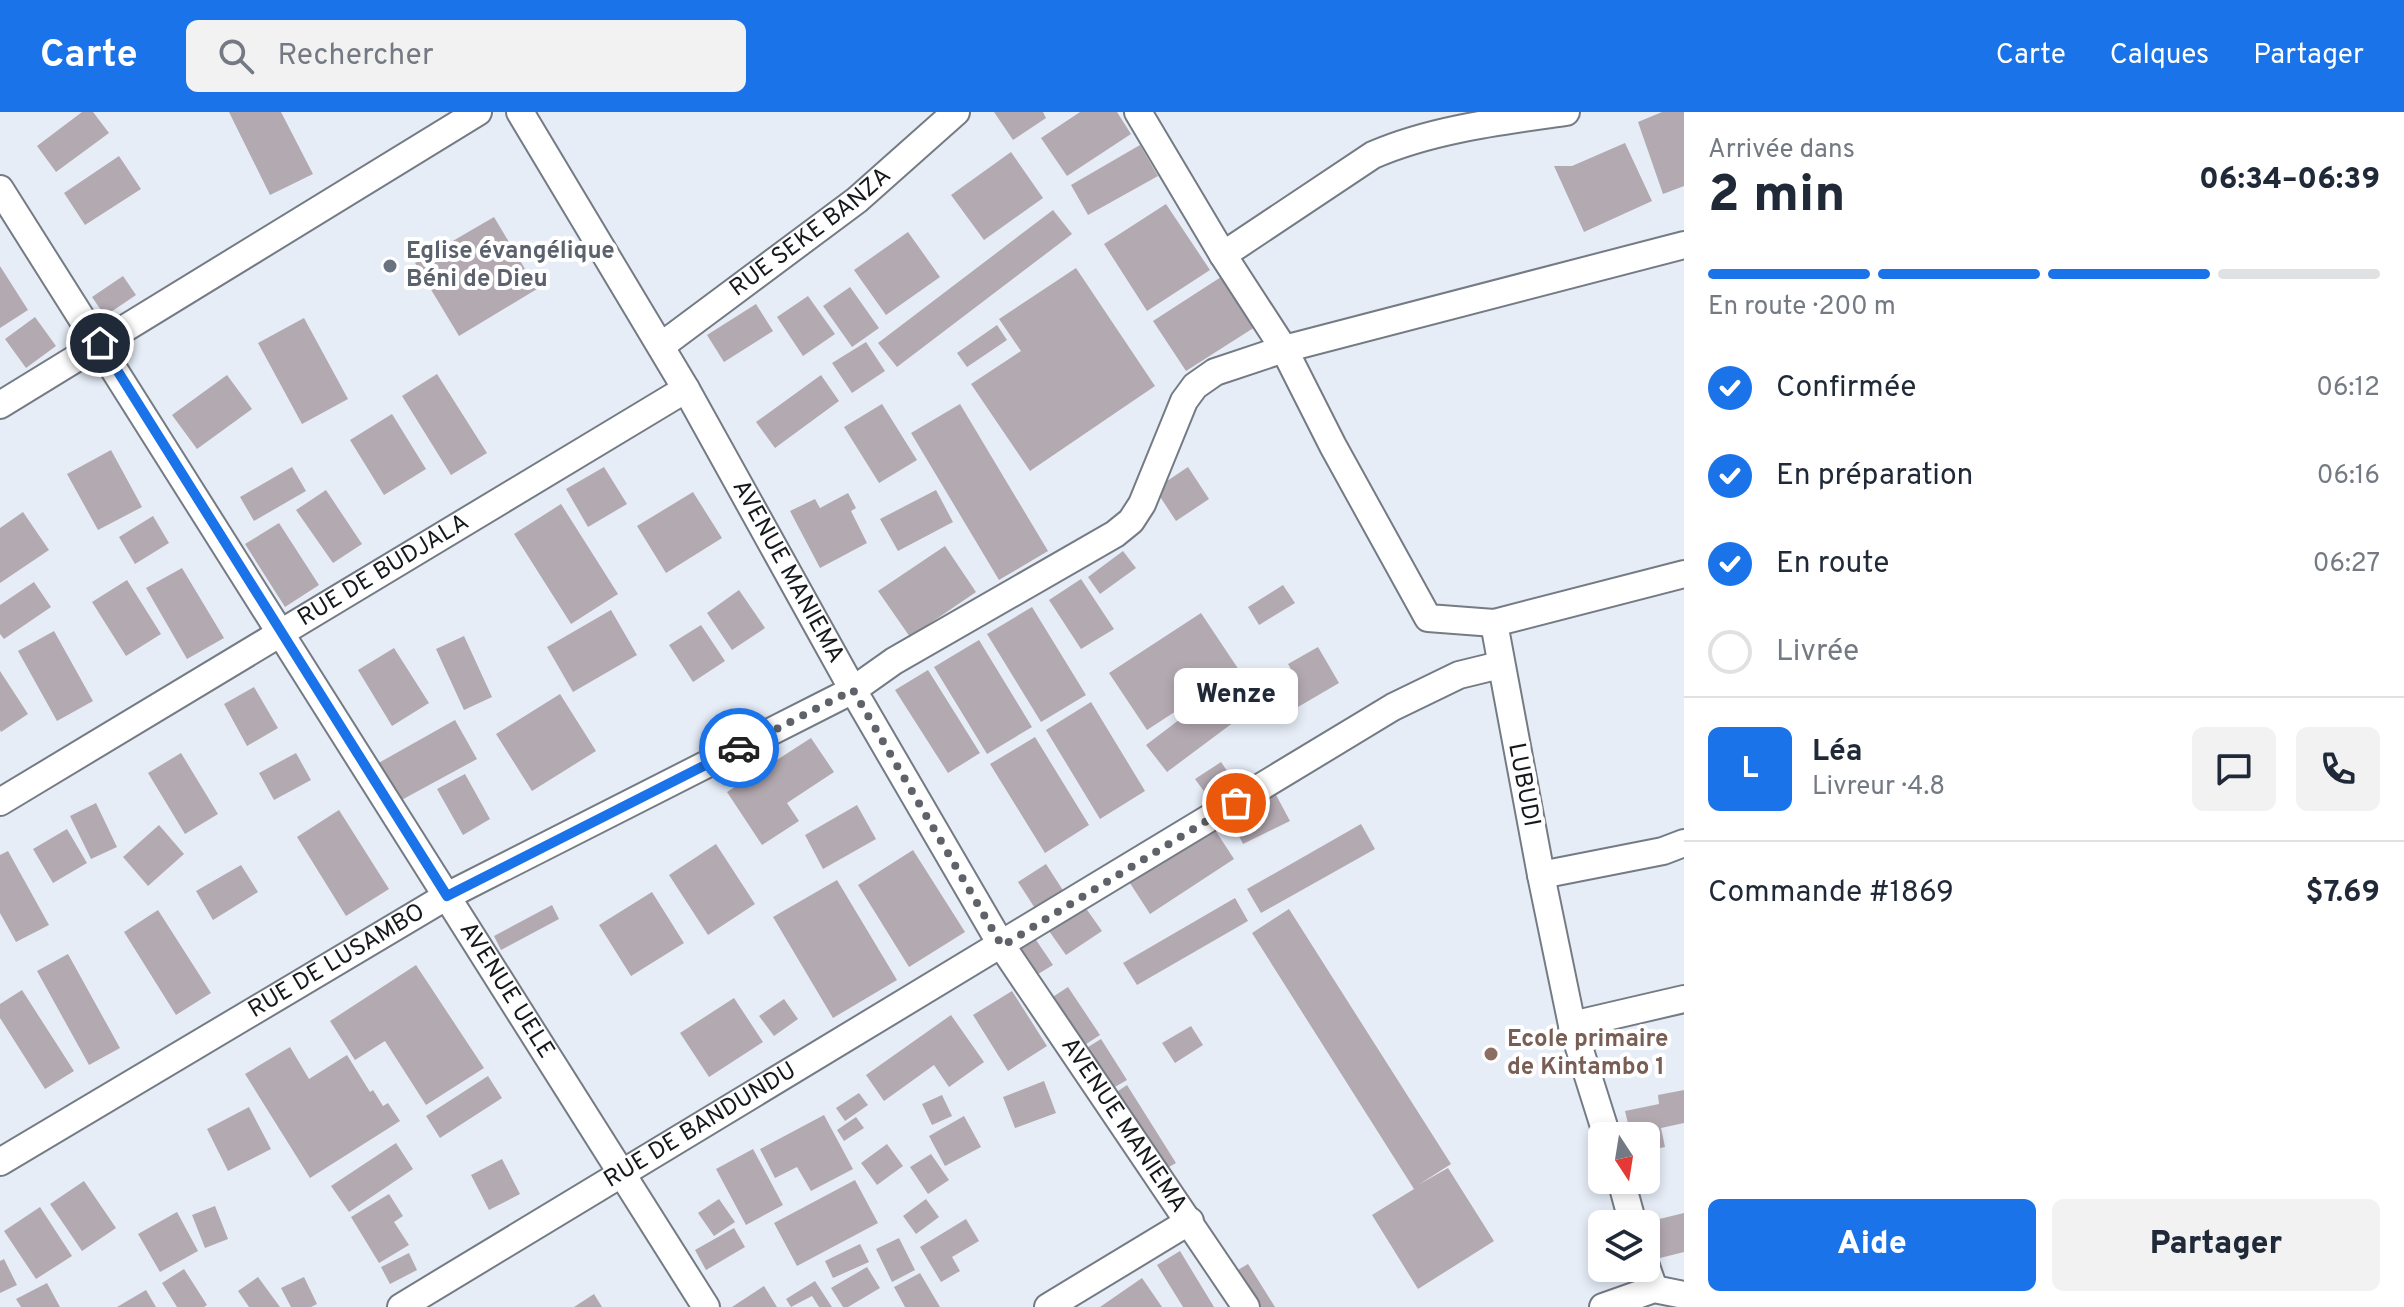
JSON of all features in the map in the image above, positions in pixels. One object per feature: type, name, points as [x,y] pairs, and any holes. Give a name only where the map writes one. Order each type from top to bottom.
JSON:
[{"type":"street","points":[[0,405],[478,112]]},
{"type":"street","name":"AVENUE MANIEMA","points":[[520,112],[686,389],[853,690],[1002,946],[1246,1307]]},
{"type":"street","name":"RUE SEKE BANZA","points":[[661,346],[857,200],[956,112]]},
{"type":"street","points":[[1138,112],[1223,255],[1284,349],[1333,446],[1428,618],[1494,623],[1684,574]]},
{"type":"street","points":[[1223,255],[1373,155],[1396,145],[1505,120],[1566,112]]},
{"type":"street","name":"AVENUE UELE","points":[[0,189],[706,1307]]},
{"type":"street","name":"RUE DE LUSAMBO","points":[[0,1162],[447,896],[853,690],[894,661],[1123,528],[1142,504],[1184,401],[1195,386],[1215,372],[1284,349],[1684,245]]},
{"type":"street","name":"RUE DE BUDJALA","points":[[0,802],[686,389]]},
{"type":"street","name":"LUBUDI","points":[[1494,623],[1572,1025],[1603,1122]]},
{"type":"street","name":"RUE DE BANDUNDU","points":[[401,1307],[1393,707],[1459,675],[1500,665]]},
{"type":"street","points":[[1541,875],[1663,851],[1684,843]]},
{"type":"street","points":[[1572,1025],[1684,999]]},
{"type":"street","points":[[1048,1307],[1190,1221]]},
{"type":"street","points":[[1603,1307],[1644,1282]]},
{"type":"street","points":[[1658,1282],[1684,1295]]},
{"type":"building","points":[[82,112],[93,112],[109,133],[56,172],[37,146]]},
{"type":"building","points":[[229,112],[281,112],[313,174],[270,195]]},
{"type":"building","points":[[994,112],[1043,112],[1046,118],[1013,140]]},
{"type":"building","points":[[1080,112],[1117,112],[1131,134],[1067,176],[1041,138]]},
{"type":"building","points":[[1662,112],[1684,112],[1684,186],[1663,194],[1638,122]]},
{"type":"building","points":[[1625,143],[1652,201],[1584,232],[1554,166],[1572,166]]},
{"type":"building","points":[[1140,145],[1158,176],[1088,215],[1071,185]]},
{"type":"building","points":[[1011,152],[1043,198],[984,240],[951,195]]},
{"type":"building","points":[[119,156],[141,189],[85,225],[64,193]]},
{"type":"building","points":[[1166,204],[1210,270],[1147,311],[1104,244]]},
{"type":"building","points":[[1053,210],[1072,234],[897,367],[878,343]]},
{"type":"building","points":[[494,217],[537,289],[459,336],[415,263]]},
{"type":"building","points":[[908,232],[940,277],[886,315],[854,270]]},
{"type":"building","points":[[0,266],[28,310],[0,328]]},
{"type":"building","points":[[1076,268],[1155,386],[1030,471],[971,384],[1021,351],[999,319]]},
{"type":"building","points":[[123,276],[136,295],[105,316],[92,297]]},
{"type":"building","points":[[1221,277],[1255,327],[1186,371],[1153,321]]},
{"type":"building","points":[[850,287],[879,328],[852,347],[823,306]]},
{"type":"building","points":[[808,296],[835,334],[803,356],[777,317]]},
{"type":"building","points":[[756,304],[773,331],[724,362],[707,335]]},
{"type":"building","points":[[35,317],[56,346],[26,368],[5,339]]},
{"type":"building","points":[[304,318],[348,399],[302,424],[258,343]]},
{"type":"building","points":[[997,325],[1007,340],[967,367],[957,353]]},
{"type":"building","points":[[866,342],[885,371],[852,393],[832,363]]},
{"type":"building","points":[[437,374],[487,453],[451,475],[402,396]]},
{"type":"building","points":[[227,375],[252,409],[197,449],[172,415]]},
{"type":"building","points":[[821,375],[839,401],[775,448],[756,422]]},
{"type":"building","points":[[882,404],[917,460],[879,483],[844,427]]},
{"type":"building","points":[[960,404],[1048,551],[999,580],[911,433]]},
{"type":"building","points":[[392,414],[426,469],[384,495],[350,440]]},
{"type":"building","points":[[111,450],[142,507],[98,530],[67,474]]},
{"type":"building","points":[[292,467],[306,491],[254,521],[240,497]]},
{"type":"building","points":[[604,467],[627,504],[588,527],[566,489]]},
{"type":"building","points":[[1188,467],[1209,499],[1176,521],[1155,489]]},
{"type":"building","points":[[326,490],[362,544],[333,563],[296,510]]},
{"type":"building","points":[[936,490],[953,522],[898,551],[880,519]]},
{"type":"building","points":[[693,492],[722,538],[666,573],[637,526]]},
{"type":"building","points":[[848,493],[856,508],[851,511],[867,543],[820,568],[790,511],[815,499],[820,508]]},
{"type":"building","points":[[561,504],[618,594],[571,624],[514,534]]},
{"type":"building","points":[[23,512],[49,550],[0,583],[0,528]]},
{"type":"building","points":[[153,516],[169,543],[135,564],[119,537]]},
{"type":"building","points":[[279,523],[319,585],[285,607],[245,544]]},
{"type":"building","points":[[945,546],[976,592],[910,637],[878,591]]},
{"type":"building","points":[[1123,551],[1136,568],[1100,594],[1088,577]]},
{"type":"building","points":[[182,568],[224,638],[187,659],[146,588]]},
{"type":"building","points":[[1081,579],[1114,629],[1081,649],[1049,600]]},
{"type":"building","points":[[127,580],[161,634],[126,656],[92,602]]},
{"type":"building","points":[[34,582],[51,607],[4,639],[0,634],[0,605]]},
{"type":"building","points":[[1283,585],[1295,603],[1259,625],[1248,607]]},
{"type":"building","points":[[739,590],[765,628],[732,650],[707,613]]},
{"type":"building","points":[[1032,607],[1086,695],[1041,722],[987,634]]},
{"type":"building","points":[[611,610],[637,655],[573,692],[547,647]]},
{"type":"building","points":[[1201,613],[1239,670],[1147,730],[1109,673]]},
{"type":"building","points":[[701,625],[725,661],[693,682],[669,645]]},
{"type":"building","points":[[54,631],[93,701],[57,721],[18,651]]},
{"type":"building","points":[[464,636],[492,697],[464,710],[436,649]]},
{"type":"building","points":[[979,640],[1032,727],[987,754],[934,667]]},
{"type":"building","points":[[1318,647],[1339,683],[1286,714],[1269,684],[1292,671],[1288,664]]},
{"type":"building","points":[[394,648],[429,703],[392,726],[358,670]]},
{"type":"building","points":[[928,670],[980,753],[948,773],[895,690]]},
{"type":"building","points":[[0,671],[28,714],[1,732],[0,730]]},
{"type":"building","points":[[254,687],[278,728],[247,746],[224,704]]},
{"type":"building","points":[[560,694],[596,751],[532,791],[496,734]]},
{"type":"building","points":[[1213,694],[1234,722],[1167,772],[1146,745]]},
{"type":"building","points":[[1091,702],[1145,791],[1100,819],[1046,730]]},
{"type":"building","points":[[455,720],[477,759],[396,803],[375,765]]},
{"type":"building","points":[[1035,737],[1089,825],[1045,853],[990,764]]},
{"type":"building","points":[[811,738],[834,772],[787,803],[799,821],[762,845],[727,792]]},
{"type":"building","points":[[181,753],[218,814],[185,834],[148,773]]},
{"type":"building","points":[[296,753],[311,780],[274,800],[259,773]]},
{"type":"building","points":[[1221,762],[1236,784],[1211,801],[1195,779]]},
{"type":"building","points":[[465,774],[490,819],[463,835],[437,789]]},
{"type":"building","points":[[1275,793],[1290,821],[1243,844],[1229,816]]},
{"type":"building","points":[[96,803],[117,847],[91,859],[70,816]]},
{"type":"building","points":[[857,805],[876,839],[823,869],[805,835]]},
{"type":"building","points":[[339,810],[389,889],[346,916],[297,837]]},
{"type":"building","points":[[1210,822],[1234,859],[1150,914],[1126,877]]},
{"type":"building","points":[[1361,824],[1375,849],[1261,913],[1247,889]]},
{"type":"building","points":[[159,825],[184,854],[148,886],[123,857]]},
{"type":"building","points":[[67,829],[87,863],[53,883],[33,849]]},
{"type":"building","points":[[716,844],[755,904],[708,935],[669,875]]},
{"type":"building","points":[[913,850],[965,932],[909,967],[858,885]]},
{"type":"building","points":[[8,851],[49,925],[16,942],[0,913],[0,855]]},
{"type":"building","points":[[1046,864],[1066,895],[1038,913],[1018,882]]},
{"type":"building","points":[[241,865],[258,892],[213,920],[196,891]]},
{"type":"building","points":[[837,880],[897,980],[833,1018],[773,917]]},
{"type":"building","points":[[652,892],[684,943],[631,976],[599,925]]},
{"type":"building","points":[[1235,898],[1248,921],[1137,985],[1123,963]]},
{"type":"building","points":[[552,905],[559,919],[501,950],[494,936]]},
{"type":"building","points":[[1085,907],[1102,931],[1066,955],[1049,931]]},
{"type":"building","points":[[1289,909],[1451,1164],[1418,1185],[1448,1168],[1494,1241],[1418,1289],[1372,1215],[1414,1189],[1252,933]]},
{"type":"building","points":[[158,910],[211,993],[176,1015],[124,932]]},
{"type":"building","points":[[1034,937],[1053,965],[1033,977],[1015,949]]},
{"type":"building","points":[[68,954],[120,1048],[89,1065],[37,971]]},
{"type":"building","points":[[416,965],[484,1068],[426,1105],[385,1041],[355,1060],[330,1021]]},
{"type":"building","points":[[1068,987],[1100,1035],[1080,1048],[1048,1000]]},
{"type":"building","points":[[22,990],[74,1071],[45,1089],[0,1018],[0,1004]]},
{"type":"building","points":[[1012,991],[1047,1046],[1008,1071],[973,1015]]},
{"type":"building","points":[[734,998],[763,1042],[709,1077],[680,1033]]},
{"type":"building","points":[[784,999],[798,1019],[774,1036],[759,1016]]},
{"type":"building","points":[[951,1015],[984,1062],[949,1087],[934,1065],[884,1101],[866,1075]]},
{"type":"building","points":[[1191,1026],[1203,1045],[1175,1063],[1162,1043]]},
{"type":"building","points":[[1101,1039],[1127,1080],[1106,1092],[1080,1052]]},
{"type":"building","points":[[290,1047],[309,1079],[347,1055],[370,1092],[373,1090],[383,1106],[388,1103],[400,1121],[310,1178],[245,1074]]},
{"type":"building","points":[[488,1076],[502,1098],[440,1138],[426,1116]]},
{"type":"building","points":[[1044,1081],[1056,1113],[1015,1128],[1003,1097]]},
{"type":"building","points":[[1127,1085],[1176,1163],[1160,1172],[1112,1095]]},
{"type":"building","points":[[1684,1090],[1684,1123],[1661,1128],[1665,1147],[1660,1148],[1660,1122],[1628,1122],[1625,1111],[1659,1104],[1658,1095]]},
{"type":"building","points":[[859,1093],[868,1105],[845,1121],[836,1108]]},
{"type":"building","points":[[942,1095],[952,1116],[932,1125],[922,1104]]},
{"type":"building","points":[[249,1107],[271,1149],[228,1171],[207,1129]]},
{"type":"building","points":[[824,1115],[853,1169],[811,1191],[797,1167],[775,1178],[760,1149]]},
{"type":"building","points":[[964,1116],[981,1147],[945,1166],[929,1136]]},
{"type":"building","points":[[856,1117],[864,1128],[844,1141],[837,1130]]},
{"type":"building","points":[[396,1143],[413,1169],[349,1212],[331,1186]]},
{"type":"building","points":[[887,1144],[903,1166],[877,1185],[861,1163]]},
{"type":"building","points":[[753,1149],[783,1205],[746,1225],[716,1169]]},
{"type":"building","points":[[931,1154],[949,1180],[928,1194],[910,1167]]},
{"type":"building","points":[[502,1159],[520,1194],[489,1210],[471,1175]]},
{"type":"building","points":[[855,1180],[878,1223],[797,1266],[774,1223]]},
{"type":"building","points":[[84,1181],[116,1228],[82,1251],[50,1204]]},
{"type":"building","points":[[389,1194],[403,1216],[394,1222],[409,1245],[379,1263],[351,1217]]},
{"type":"building","points":[[719,1199],[735,1222],[714,1236],[698,1213]]},
{"type":"building","points":[[926,1199],[939,1217],[916,1234],[903,1216]]},
{"type":"building","points":[[215,1206],[228,1239],[205,1248],[192,1215]]},
{"type":"building","points":[[40,1207],[72,1256],[36,1279],[4,1231]]},
{"type":"building","points":[[177,1212],[198,1251],[160,1272],[138,1234]]},
{"type":"building","points":[[1684,1213],[1684,1252],[1660,1258],[1660,1219]]},
{"type":"building","points":[[966,1219],[979,1241],[952,1257],[960,1271],[941,1282],[920,1247]]},
{"type":"building","points":[[734,1228],[745,1247],[706,1270],[695,1250]]},
{"type":"building","points":[[899,1238],[915,1270],[892,1282],[876,1249]]},
{"type":"building","points":[[860,1244],[869,1262],[833,1278],[825,1261]]},
{"type":"building","points":[[1180,1251],[1214,1307],[1183,1307],[1157,1265]]},
{"type":"building","points":[[409,1253],[417,1270],[390,1284],[381,1267]]},
{"type":"building","points":[[4,1259],[17,1285],[0,1293],[0,1261]]},
{"type":"building","points":[[1248,1264],[1275,1307],[1252,1307],[1231,1274]]},
{"type":"building","points":[[867,1267],[880,1288],[843,1307],[831,1288]]},
{"type":"building","points":[[184,1269],[207,1305],[204,1307],[177,1307],[162,1283]]},
{"type":"building","points":[[920,1273],[940,1307],[905,1307],[894,1287]]},
{"type":"building","points":[[258,1277],[280,1307],[249,1307],[238,1291]]},
{"type":"building","points":[[304,1277],[317,1304],[291,1307],[281,1288]]},
{"type":"building","points":[[1142,1278],[1162,1307],[1100,1307]]},
{"type":"building","points":[[815,1281],[832,1307],[819,1307],[812,1296],[791,1307],[786,1299]]},
{"type":"building","points":[[47,1283],[60,1307],[21,1307],[16,1299]]},
{"type":"building","points":[[764,1286],[777,1307],[732,1307]]},
{"type":"building","points":[[146,1290],[156,1307],[117,1307]]},
{"type":"building","points":[[594,1294],[602,1307],[574,1307]]},
{"type":"way so far","points":[[739,748],[853,690],[1002,946],[1236,803]]},
{"type":"place","name":"Eglise évangélique Béni de Dieu","points":[[390,266]]},
{"type":"place","name":"Wenze","points":[[1236,803]]},
{"type":"place","name":"Ecole primaire de Kintambo 1","points":[[1491,1054]]},
{"type":"route","points":[[100,343],[447,896],[739,748]]}]
